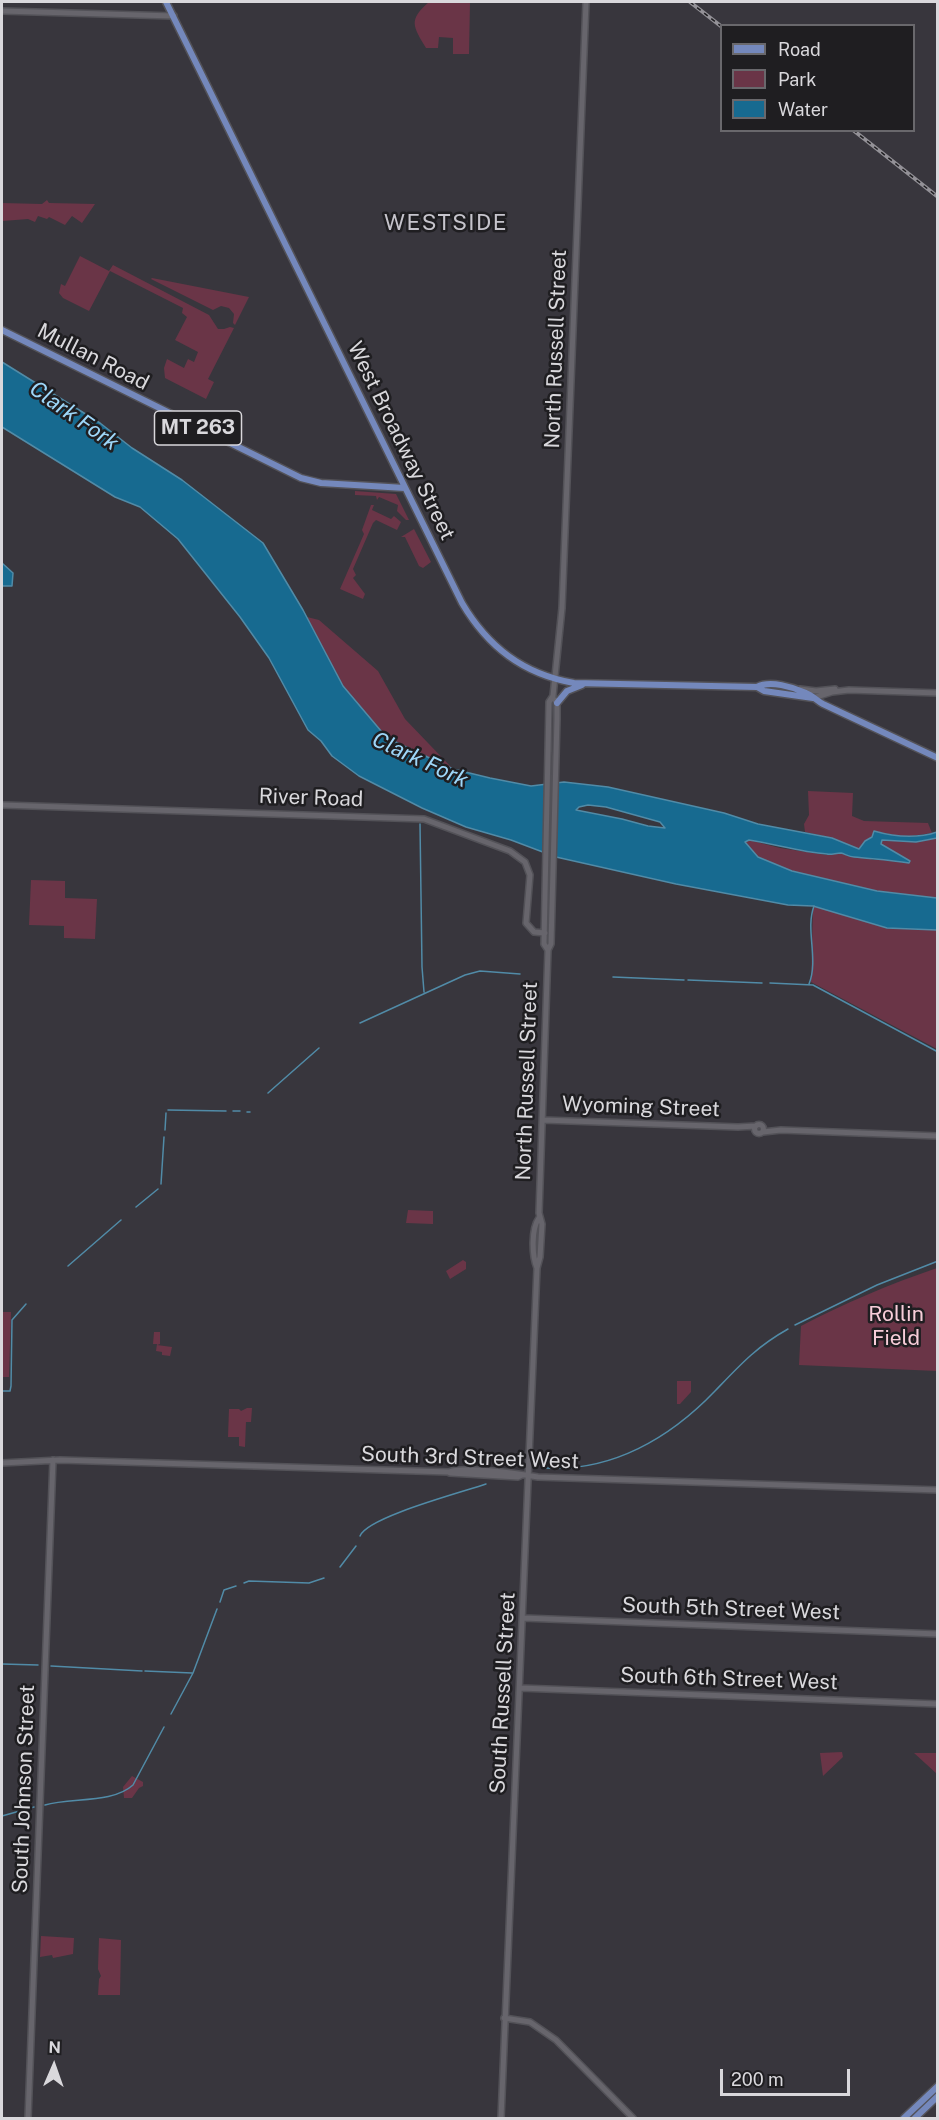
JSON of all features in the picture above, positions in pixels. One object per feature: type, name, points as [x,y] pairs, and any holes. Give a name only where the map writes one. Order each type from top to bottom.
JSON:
[{"type":"main road","name":"West Broadway Street","points":[[166,2],[462,603],[481,632],[493,645],[531,669],[554,678],[587,684],[757,687],[763,684],[792,688],[938,758]]},
{"type":"main road","name":"Mullan Road","points":[[2,330],[301,478],[321,483],[405,488]]},
{"type":"main road","points":[[555,700],[567,691],[587,684]]},
{"type":"main road","name":"West Broadway Street","points":[[757,687],[764,691],[813,698]]},
{"type":"main road","points":[[904,2118],[938,2086]]},
{"type":"main road","points":[[915,2118],[938,2096]]},
{"type":"street","name":"North Russell Street","points":[[539,1215],[548,950],[551,944],[555,774],[554,678],[562,608],[586,2]]},
{"type":"street","points":[[2,11],[174,16]]},
{"type":"street","points":[[792,688],[938,693]]},
{"type":"street","points":[[813,698],[849,690]]},
{"type":"street","name":"North Russell Street","points":[[548,950],[544,944],[547,773],[549,702],[555,700]]},
{"type":"street","name":"River Road","points":[[2,805],[424,819],[520,857],[525,862],[530,875],[525,923],[534,932],[545,933]]},
{"type":"street","name":"Wyoming Street","points":[[543,1120],[938,1136]]},
{"type":"street","name":"South Russell Street","points":[[537,1268],[534,1263],[534,1247],[535,1223],[539,1215]]},
{"type":"street","name":"South Russell Street","points":[[501,2118],[523,1618],[525,1475],[537,1268],[542,1224],[539,1215]]},
{"type":"street","name":"South 3rd Street West","points":[[2,1463],[53,1460],[453,1471],[938,1490]]},
{"type":"street","name":"South Johnson Street","points":[[28,2118],[53,1460]]},
{"type":"street","name":"South 5th Street West","points":[[523,1618],[938,1634]]},
{"type":"street","name":"South 6th Street West","points":[[520,1688],[938,1704]]},
{"type":"street","points":[[504,2018],[530,2022],[556,2040],[633,2118]]},
{"type":"green space","points":[[429,2],[470,2],[469,54],[453,54],[453,38],[439,37],[438,48],[426,48],[416,29],[415,19]]},
{"type":"green space","points":[[47,200],[49,203],[95,204],[82,223],[72,216],[65,225],[49,217],[47,219],[38,216],[35,222],[28,219],[3,221],[2,224],[2,203],[42,204]]},
{"type":"green space","points":[[80,256],[109,271],[113,265],[209,315],[218,329],[234,328],[208,379],[214,382],[206,399],[165,378],[164,368],[167,359],[184,368],[188,359],[194,362],[198,352],[175,340],[187,317],[182,313],[183,308],[110,271],[89,311],[63,298],[59,293],[61,284],[65,286]]},
{"type":"green space","points":[[152,278],[249,297],[235,325],[233,323],[234,314],[229,308],[221,306],[213,310]]},
{"type":"green space","points":[[355,491],[396,494],[409,520],[397,511],[398,505],[379,497],[377,500],[376,496],[355,495]]},
{"type":"green space","points":[[371,505],[374,505],[372,510],[391,519],[394,516],[401,522],[397,530],[376,520],[373,523],[353,569],[356,575],[353,578],[365,594],[363,599],[340,589],[364,534],[362,530]]},
{"type":"green space","points":[[414,529],[431,562],[423,568],[419,566],[405,537],[401,537]]},
{"type":"green space","points":[[307,617],[319,620],[378,671],[405,719],[453,769],[387,738],[343,686]]},
{"type":"green space","points":[[808,791],[853,793],[852,816],[864,821],[928,823],[932,833],[904,837],[874,831],[872,837],[865,841],[860,850],[832,838],[805,832],[804,824],[809,815]]},
{"type":"green space","points":[[937,838],[937,898],[877,891],[792,871],[758,857],[745,842],[749,840],[780,848],[827,855],[839,853],[873,860],[888,859],[909,863],[910,861],[880,844],[882,840],[916,842]]},
{"type":"green space","points":[[31,880],[65,881],[65,898],[97,899],[95,939],[64,938],[64,926],[29,925]]},
{"type":"green space","points":[[813,906],[883,926],[937,930],[937,1049],[811,982]]},
{"type":"green space","points":[[408,1210],[433,1211],[433,1224],[406,1223]]},
{"type":"green space","points":[[463,1260],[466,1262],[466,1269],[450,1279],[446,1271]]},
{"type":"green space","name":"Rollin Field","points":[[937,1268],[937,1371],[799,1365],[801,1326],[868,1294]]},
{"type":"green space","points":[[2,1312],[11,1312],[9,1377],[2,1377]]},
{"type":"green space","points":[[154,1332],[160,1332],[160,1344],[157,1345],[172,1347],[170,1356],[156,1351],[157,1344],[153,1344]]},
{"type":"green space","points":[[677,1381],[691,1381],[691,1392],[680,1404],[677,1404]]},
{"type":"green space","points":[[252,1408],[251,1422],[246,1422],[245,1447],[239,1446],[239,1437],[228,1437],[229,1409],[241,1411]]},
{"type":"green space","points":[[842,1752],[843,1757],[823,1776],[820,1753]]},
{"type":"green space","points":[[914,1753],[937,1753],[937,1774]]},
{"type":"green space","points":[[132,1776],[143,1782],[143,1786],[132,1798],[124,1798],[123,1787]]},
{"type":"green space","points":[[41,1936],[74,1938],[73,1954],[53,1958],[52,1955],[40,1957]]},
{"type":"green space","points":[[99,1938],[121,1940],[120,1995],[98,1995],[101,1976],[98,1969]]},
{"type":"water","name":"Clark Fork","points":[[2,362],[100,423],[132,448],[182,480],[263,543],[303,610],[343,686],[387,738],[453,769],[490,778],[531,786],[564,782],[608,787],[724,813],[758,824],[832,838],[859,849],[865,841],[872,837],[874,831],[906,836],[921,836],[937,832],[937,838],[916,842],[882,840],[881,844],[910,861],[909,863],[852,857],[841,853],[817,853],[749,840],[745,842],[758,857],[792,871],[877,891],[937,898],[937,930],[887,928],[813,906],[788,905],[676,884],[556,857],[511,840],[466,827],[359,776],[332,756],[321,741],[308,730],[269,658],[240,617],[178,539],[140,507],[115,497],[2,427]],"holes":[[[588,805],[606,807],[660,822],[665,828],[576,810]]]},
{"type":"water","points":[[2,563],[13,573],[12,586],[2,586]]},
{"type":"waterway","points":[[420,824],[424,992]]},
{"type":"waterway","points":[[809,984],[813,965],[811,925],[814,906]]},
{"type":"waterway","points":[[360,1023],[465,975],[480,971],[520,974]]},
{"type":"waterway","points":[[613,977],[684,980]]},
{"type":"waterway","points":[[688,980],[762,983]]},
{"type":"waterway","points":[[770,983],[813,985],[938,1052]]},
{"type":"waterway","points":[[268,1093],[319,1048]]},
{"type":"waterway","points":[[168,1110],[226,1111]]},
{"type":"waterway","points":[[233,1111],[240,1111]]},
{"type":"waterway","points":[[165,1130],[166,1113]]},
{"type":"waterway","points":[[161,1184],[164,1137]]},
{"type":"waterway","points":[[136,1207],[158,1189]]},
{"type":"waterway","points":[[68,1266],[121,1220]]},
{"type":"waterway","points":[[795,1325],[877,1285],[938,1261]]},
{"type":"waterway","points":[[2,1391],[10,1391],[11,1386],[12,1320],[26,1304]]},
{"type":"waterway","points":[[545,1468],[570,1468],[594,1464],[638,1449],[659,1437],[698,1408],[757,1350],[788,1329]]},
{"type":"waterway","points":[[360,1536],[366,1529],[397,1513],[486,1484]]},
{"type":"waterway","points":[[340,1567],[356,1546]]},
{"type":"waterway","points":[[244,1583],[249,1581],[309,1583],[324,1578]]},
{"type":"waterway","points":[[220,1602],[224,1590],[236,1586]]},
{"type":"waterway","points":[[171,1714],[193,1673],[217,1609]]},
{"type":"waterway","points":[[2,1664],[38,1665]]},
{"type":"waterway","points":[[51,1666],[142,1671]]},
{"type":"waterway","points":[[145,1671],[192,1673]]},
{"type":"waterway","points":[[45,1805],[103,1798],[124,1791],[133,1785],[164,1727]]},
{"type":"waterway","points":[[2,1816],[34,1807]]},
{"type":"railway","points":[[690,2],[720,25]]},
{"type":"railway","points":[[856,132],[938,197]]},
{"type":"district","name":"WESTSIDE","points":[[446,223]]}]
